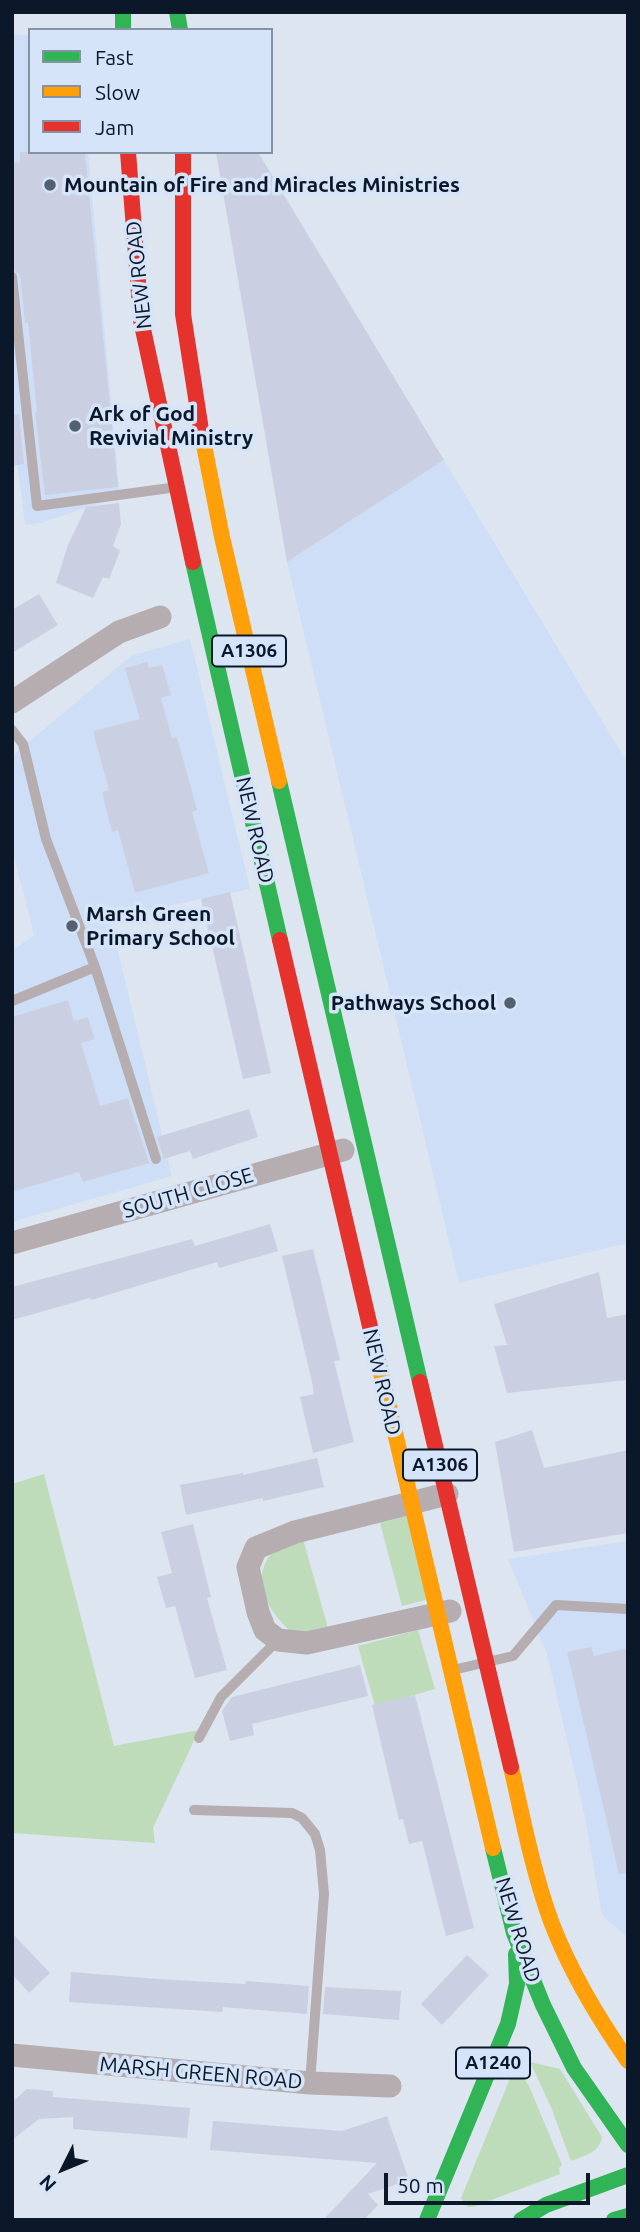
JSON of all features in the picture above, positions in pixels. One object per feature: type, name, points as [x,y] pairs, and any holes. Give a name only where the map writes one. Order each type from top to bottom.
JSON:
[{"type":"main road","name":"NEW ROAD","points":[[128,154],[141,320],[176,488],[436,1614],[514,1933],[543,2005],[574,2068],[628,2145]]},
{"type":"main road","name":"NEW ROAD","points":[[183,154],[183,314],[222,537],[544,1904],[575,1980],[600,2023],[628,2062]]},
{"type":"main road","name":"A1240","points":[[427,2220],[508,2024],[517,1983],[514,1933]]},
{"type":"main road","points":[[521,2220],[546,2206],[628,2175]]},
{"type":"main road","points":[[614,2220],[628,2216]]},
{"type":"street","points":[[12,702],[118,632],[160,617]]},
{"type":"street","name":"SOUTH CLOSE","points":[[12,1243],[364,1144]]},
{"type":"street","points":[[447,1493],[295,1532],[256,1548],[248,1567],[258,1612],[265,1630],[278,1640],[307,1643],[474,1606]]},
{"type":"street","name":"MARSH GREEN ROAD","points":[[12,2055],[310,2083],[390,2086]]},
{"type":"lane","points":[[12,276],[37,506],[140,490],[176,488]]},
{"type":"lane","points":[[12,730],[23,744],[46,839],[96,967],[156,1159]]},
{"type":"lane","points":[[12,1001],[96,967]]},
{"type":"lane","points":[[451,1671],[513,1656],[556,1605],[628,1609]]},
{"type":"lane","points":[[200,1738],[220,1697],[278,1640]]},
{"type":"lane","points":[[194,1810],[292,1813],[302,1818],[315,1834],[320,1850],[324,1894],[310,2083]]},
{"type":"shaded area","points":[[12,34],[28,36],[28,154],[88,154],[120,497],[40,523],[25,525],[12,421]]},
{"type":"shaded area","name":"Pathways School","points":[[444,460],[628,764],[628,1243],[459,1283],[287,562]]},
{"type":"shaded area","name":"Marsh Green Primary School","points":[[190,639],[250,889],[110,918],[172,1176],[12,1222],[12,951],[34,935],[12,848],[12,756],[131,656]]},
{"type":"shaded area","points":[[628,1541],[628,1938],[602,1915],[585,1817],[547,1654],[508,1559]]},
{"type":"green space","points":[[44,1474],[114,1746],[199,1730],[153,1828],[155,1843],[12,1833],[12,1484]]},
{"type":"green space","points":[[407,1516],[429,1599],[402,1606],[380,1523]]},
{"type":"green space","points":[[303,1539],[328,1628],[294,1634],[270,1607],[262,1585],[262,1574],[265,1563],[273,1552]]},
{"type":"green space","points":[[418,1630],[435,1689],[375,1706],[358,1646]]},
{"type":"green space","points":[[518,2059],[524,2079],[562,2165],[559,2168],[560,2174],[468,2207],[461,2198]]},
{"type":"green space","points":[[530,2062],[560,2069],[602,2137],[598,2147],[591,2153],[571,2161],[551,2107]]},
{"type":"building","points":[[20,152],[85,154],[118,487],[45,495],[28,323],[25,323],[20,275],[12,269],[12,163],[20,162]]},
{"type":"building","points":[[216,154],[259,154],[444,460],[287,562]]},
{"type":"building","points":[[19,414],[24,464],[12,466],[12,415]]},
{"type":"building","points":[[119,503],[121,524],[113,546],[120,551],[109,579],[103,577],[93,598],[56,583],[68,545],[86,507]]},
{"type":"building","points":[[39,594],[58,625],[12,653],[12,610]]},
{"type":"building","points":[[147,662],[149,668],[162,665],[171,695],[161,698],[172,738],[177,737],[197,810],[192,812],[209,873],[135,893],[118,830],[112,832],[102,792],[109,790],[93,731],[140,719],[125,668]]},
{"type":"building","points":[[230,892],[271,1073],[243,1079],[201,899]]},
{"type":"building","points":[[68,1000],[74,1021],[88,1017],[95,1039],[81,1043],[100,1106],[128,1098],[149,1163],[83,1182],[79,1172],[12,1192],[12,1017]]},
{"type":"building","points":[[249,1109],[258,1137],[193,1159],[190,1151],[164,1159],[157,1137]]},
{"type":"building","points":[[270,1224],[278,1251],[219,1268],[217,1262],[91,1300],[90,1298],[12,1320],[12,1287],[192,1239],[195,1246]]},
{"type":"building","points":[[313,1249],[340,1360],[334,1361],[354,1442],[313,1453],[300,1397],[314,1394],[282,1256]]},
{"type":"building","points":[[599,1272],[607,1318],[628,1314],[628,1380],[507,1393],[494,1346],[507,1345],[494,1304]]},
{"type":"building","points":[[532,1430],[544,1468],[628,1450],[628,1533],[514,1552],[495,1442]]},
{"type":"building","points":[[317,1458],[324,1487],[186,1515],[180,1485],[243,1475]]},
{"type":"building","points":[[193,1524],[211,1597],[207,1598],[227,1670],[195,1678],[175,1606],[166,1608],[157,1577],[172,1573],[161,1532]]},
{"type":"building","points":[[591,1647],[594,1656],[628,1648],[628,1873],[619,1874],[567,1652]]},
{"type":"building","points":[[360,1665],[368,1696],[252,1724],[254,1735],[230,1741],[222,1711],[232,1697]]},
{"type":"building","points":[[415,1695],[474,1928],[446,1936],[422,1841],[409,1844],[403,1819],[399,1820],[372,1705]]},
{"type":"building","points":[[12,1933],[50,1973],[29,1993],[12,1974]]},
{"type":"building","points":[[467,1955],[489,1975],[442,2025],[421,2004]]},
{"type":"building","points":[[71,1972],[309,1986],[307,2014],[223,2007],[222,2012],[69,2002]]},
{"type":"building","points":[[325,1987],[401,1991],[399,2020],[323,2014]]},
{"type":"building","points":[[27,2089],[53,2091],[53,2097],[190,2108],[187,2138],[73,2129],[73,2117],[39,2119],[12,2140],[12,2102]]},
{"type":"building","points":[[387,2116],[409,2180],[368,2194],[378,2205],[364,2220],[323,2220],[377,2163],[210,2150],[213,2121],[342,2131]]},
{"type":"traffic: fast","points":[[123,12],[123,28]]},
{"type":"traffic: fast","points":[[177,12],[180,28]]},
{"type":"traffic: fast","points":[[193,562],[280,940]]},
{"type":"traffic: fast","points":[[279,781],[420,1382]]},
{"type":"traffic: fast","points":[[493,1848],[514,1933],[543,2005],[574,2068],[628,2145]]},
{"type":"traffic: fast","points":[[427,2220],[508,2024],[517,1984],[516,1954]]},
{"type":"traffic: fast","points":[[521,2220],[546,2205],[628,2175]]},
{"type":"traffic: fast","points":[[614,2220],[628,2216]]},
{"type":"traffic: slow","points":[[201,430],[222,537],[279,781]]},
{"type":"traffic: slow","points":[[375,1348],[493,1848]]},
{"type":"traffic: slow","points":[[511,1767],[534,1866],[552,1924],[586,1995],[628,2061]]},
{"type":"traffic: jam","points":[[128,154],[141,320],[193,562]]},
{"type":"traffic: jam","points":[[183,154],[183,314],[201,430]]},
{"type":"traffic: jam","points":[[280,940],[375,1348]]},
{"type":"traffic: jam","points":[[420,1382],[511,1767]]},
{"type":"place","name":"Mountain of Fire and Miracles Ministries","points":[[50,185]]},
{"type":"place","name":"Ark of God Revivial Ministry","points":[[75,426]]},
{"type":"place","name":"Marsh Green Primary School","points":[[72,926]]},
{"type":"place","name":"Pathways School","points":[[510,1003]]}]
